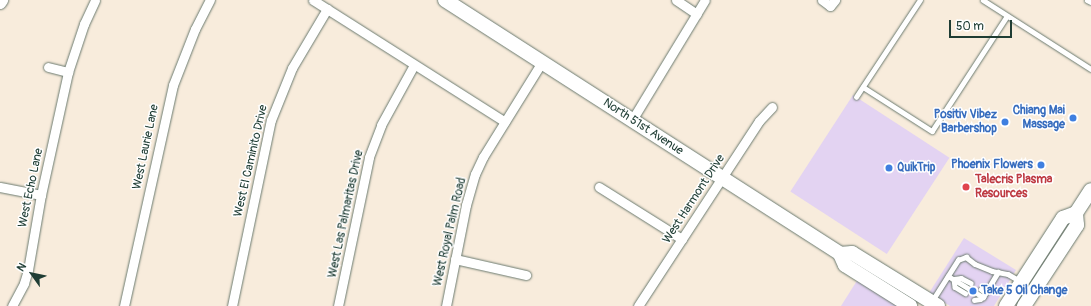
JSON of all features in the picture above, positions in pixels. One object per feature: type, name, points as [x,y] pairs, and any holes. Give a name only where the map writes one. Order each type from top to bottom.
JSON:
[{"type":"main road","name":"North 51st Avenue","points":[[445,0],[840,254],[845,265],[910,306]]},
{"type":"main road","points":[[1006,306],[1063,218],[1076,213],[1091,190]]},
{"type":"main road","points":[[1024,306],[1077,225],[1076,213]]},
{"type":"main road","name":"North 51st Avenue","points":[[840,254],[852,253],[934,304]]},
{"type":"street","name":"West Echo Lane","points":[[12,306],[24,283],[41,195],[68,72],[84,24],[96,0]]},
{"type":"street","name":"West Laurie Lane","points":[[124,306],[173,85],[196,29],[210,0]]},
{"type":"street","points":[[313,0],[505,122]]},
{"type":"street","points":[[676,0],[697,14]]},
{"type":"street","points":[[632,120],[705,0]]},
{"type":"street","points":[[822,0],[833,3]]},
{"type":"street","name":"West El Caminito Drive","points":[[232,306],[271,120],[292,68],[327,9]]},
{"type":"street","name":"West Royal Palm Road","points":[[446,306],[466,205],[475,174],[483,157],[542,62]]},
{"type":"street","name":"West Las Palmaritas Drive","points":[[338,306],[369,157],[381,125],[414,65]]},
{"type":"street","points":[[48,67],[68,72]]},
{"type":"street","name":"West Harmont Drive","points":[[638,306],[759,121],[772,107]]},
{"type":"street","points":[[0,186],[41,195]]},
{"type":"street","points":[[599,187],[682,239]]},
{"type":"street","points":[[455,259],[526,275]]},
{"type":"lane","points":[[856,97],[920,0]]},
{"type":"lane","points":[[983,0],[1091,69]]},
{"type":"lane","points":[[1087,0],[1091,2]]},
{"type":"lane","points":[[863,87],[932,131],[1007,16]]},
{"type":"lane","points":[[934,304],[958,260],[966,257],[975,264],[1008,274],[1022,282]]},
{"type":"lane","points":[[974,300],[980,300],[983,297],[998,272]]},
{"type":"lane","points":[[948,276],[968,288]]},
{"type":"lane","points":[[954,279],[961,278],[971,283]]},
{"type":"lane","points":[[954,279],[955,287],[965,294]]},
{"type":"lane","points":[[983,297],[979,292],[986,293]]},
{"type":"shaded area","points":[[853,95],[949,158],[887,254],[790,191]]},
{"type":"shaded area","points":[[964,238],[1016,270],[994,306],[950,306],[929,293]]},
{"type":"shaded area","points":[[858,279],[901,306],[841,306]]},
{"type":"place","name":"Chiang Mai Massage","points":[[1073,118]]},
{"type":"place","name":"Positiv Vibez Barbershop","points":[[1005,122]]},
{"type":"place","name":"Phoenix Flowers","points":[[1041,165]]},
{"type":"place","name":"QuikTrip","points":[[889,168]]},
{"type":"place","name":"Talecris Plasma Resources","points":[[966,187]]},
{"type":"place","name":"Take 5 Oil Change","points":[[973,291]]}]
